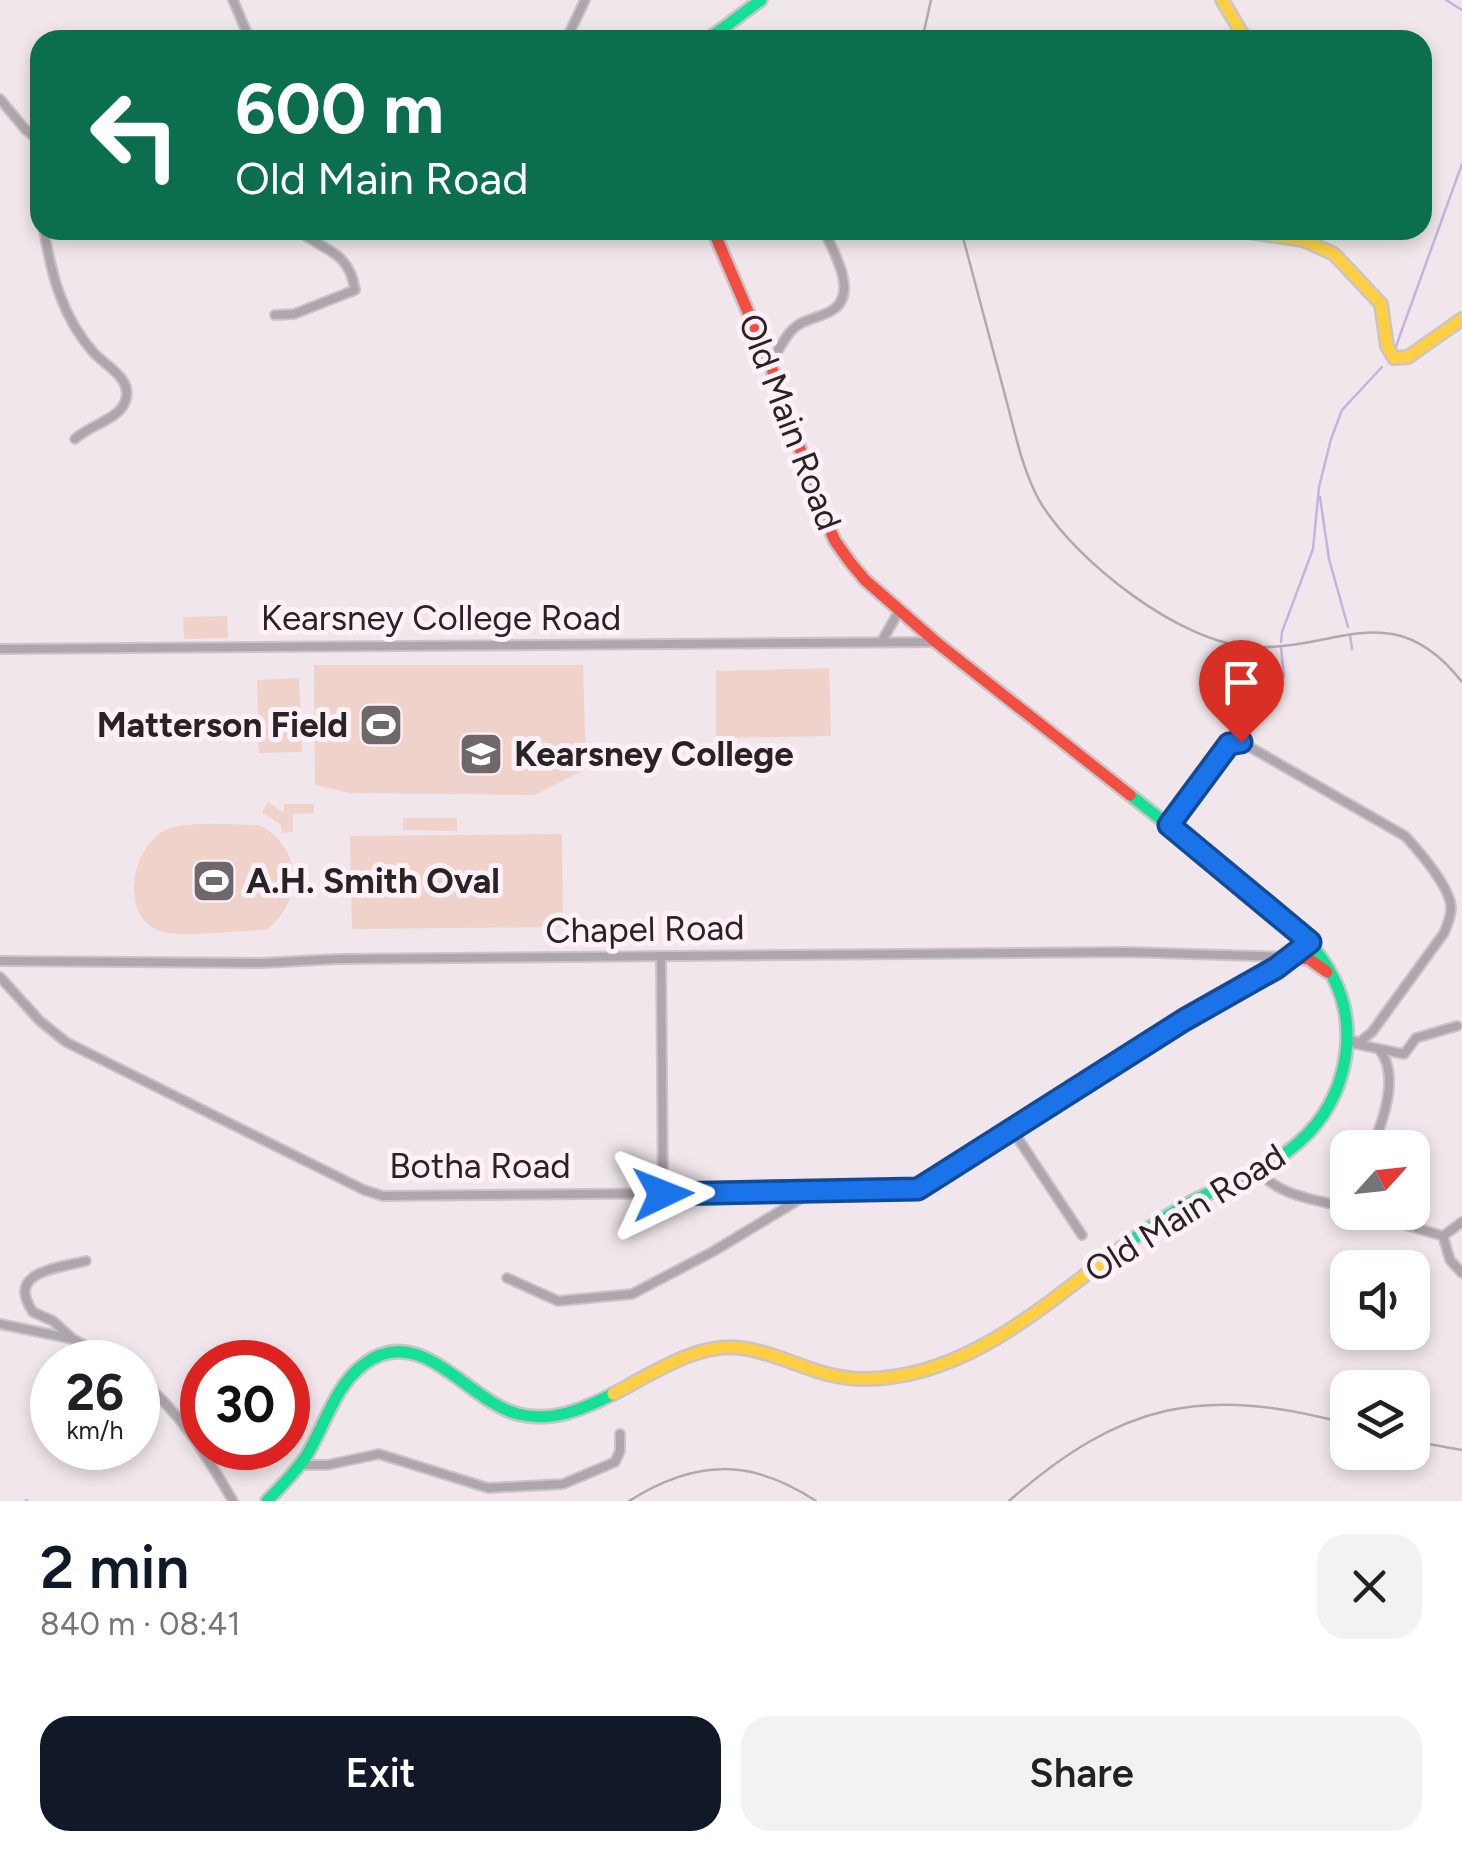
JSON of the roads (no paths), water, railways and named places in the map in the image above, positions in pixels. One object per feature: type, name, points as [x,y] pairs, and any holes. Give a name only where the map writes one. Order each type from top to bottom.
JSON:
[{"type":"main road","points":[[721,30],[761,0]]},
{"type":"main road","points":[[1222,0],[1240,30]]},
{"type":"main road","name":"Old Main Road","points":[[310,1447],[352,1374],[370,1359],[391,1352],[429,1359],[486,1402],[532,1416],[576,1411],[716,1348],[752,1350],[816,1374],[842,1379],[920,1372],[973,1352],[1039,1310],[1184,1206],[1293,1148],[1322,1117],[1339,1086],[1348,1026],[1339,987],[1310,942],[1169,825],[936,642],[865,580],[835,541],[769,361],[717,240]]},
{"type":"main road","points":[[1305,240],[1335,254],[1381,304],[1386,346],[1394,358],[1408,357],[1462,318]]},
{"type":"main road","points":[[1290,957],[1316,962],[1339,987]]},
{"type":"main road","name":"Old Main Road","points":[[266,1501],[294,1470]]},
{"type":"street","points":[[233,0],[246,30]]},
{"type":"street","points":[[571,30],[585,0]]},
{"type":"street","points":[[0,100],[30,134]]},
{"type":"street","points":[[46,240],[55,282],[68,315],[92,352],[124,380],[128,392],[121,410],[75,439]]},
{"type":"street","points":[[276,314],[294,314],[355,290],[350,270],[337,254],[314,240]]},
{"type":"street","points":[[769,361],[779,353],[795,327],[830,312],[841,302],[844,285],[828,240]]},
{"type":"street","points":[[882,641],[899,610]]},
{"type":"street","name":"Kearsney College Road","points":[[0,649],[936,642]]},
{"type":"street","points":[[1169,825],[1229,744],[1241,742],[1397,831],[1419,850],[1449,898],[1451,908],[1444,933],[1372,1032],[1360,1042],[1348,1040]]},
{"type":"street","name":"Botha Road","points":[[0,977],[40,1021],[66,1042],[376,1195],[918,1189],[1310,942]]},
{"type":"street","name":"Chapel Road","points":[[0,961],[262,963],[1126,952],[1290,957]]},
{"type":"street","points":[[662,956],[663,1194]]},
{"type":"street","points":[[1348,1040],[1381,1052],[1404,1054],[1416,1038],[1457,1026]]},
{"type":"street","points":[[1379,1130],[1386,1110],[1387,1063],[1381,1052]]},
{"type":"street","points":[[1013,1130],[1082,1235]]},
{"type":"street","points":[[1258,1168],[1280,1188],[1330,1203]]},
{"type":"street","points":[[506,1278],[558,1300],[632,1294],[714,1251],[813,1191]]},
{"type":"street","points":[[1443,1236],[1462,1222]]},
{"type":"street","points":[[1423,1230],[1443,1236]]},
{"type":"street","points":[[1443,1236],[1450,1260],[1462,1273]]},
{"type":"street","points":[[73,1339],[53,1321],[32,1312],[24,1290],[26,1283],[38,1274],[86,1261]]},
{"type":"street","points":[[0,1324],[73,1339]]},
{"type":"street","points":[[160,1396],[192,1434],[232,1501]]},
{"type":"street","points":[[310,1464],[327,1465],[378,1454],[478,1487],[562,1484],[616,1462],[620,1434]]},
{"type":"waterway","points":[[1446,0],[1462,10]]},
{"type":"waterway","points":[[1395,349],[1462,164]]},
{"type":"waterway","points":[[1281,642],[1313,549],[1319,487],[1331,439],[1342,410],[1382,367]]},
{"type":"waterway","points":[[1320,497],[1329,559],[1348,627]]},
{"type":"waterway","points":[[1350,635],[1352,649]]},
{"type":"waterway","points":[[1281,648],[1284,677]]},
{"type":"railway","points":[[924,30],[931,0]]},
{"type":"railway","points":[[964,240],[1028,476],[1055,523],[1103,572],[1163,615],[1224,642],[1252,647],[1283,646],[1363,633],[1388,633],[1412,640],[1437,655],[1462,682]]},
{"type":"railway","points":[[1009,1501],[1089,1442],[1128,1423],[1166,1411],[1207,1405],[1250,1406],[1330,1420]]},
{"type":"railway","points":[[1430,1444],[1462,1450]]},
{"type":"railway","points":[[629,1501],[677,1477],[723,1469],[769,1477],[816,1501]]},
{"type":"place","name":"Matterson Field","points":[[381,725]]},
{"type":"place","name":"Kearsney College","points":[[481,754]]},
{"type":"place","name":"A.H. Smith Oval","points":[[214,881]]}]
